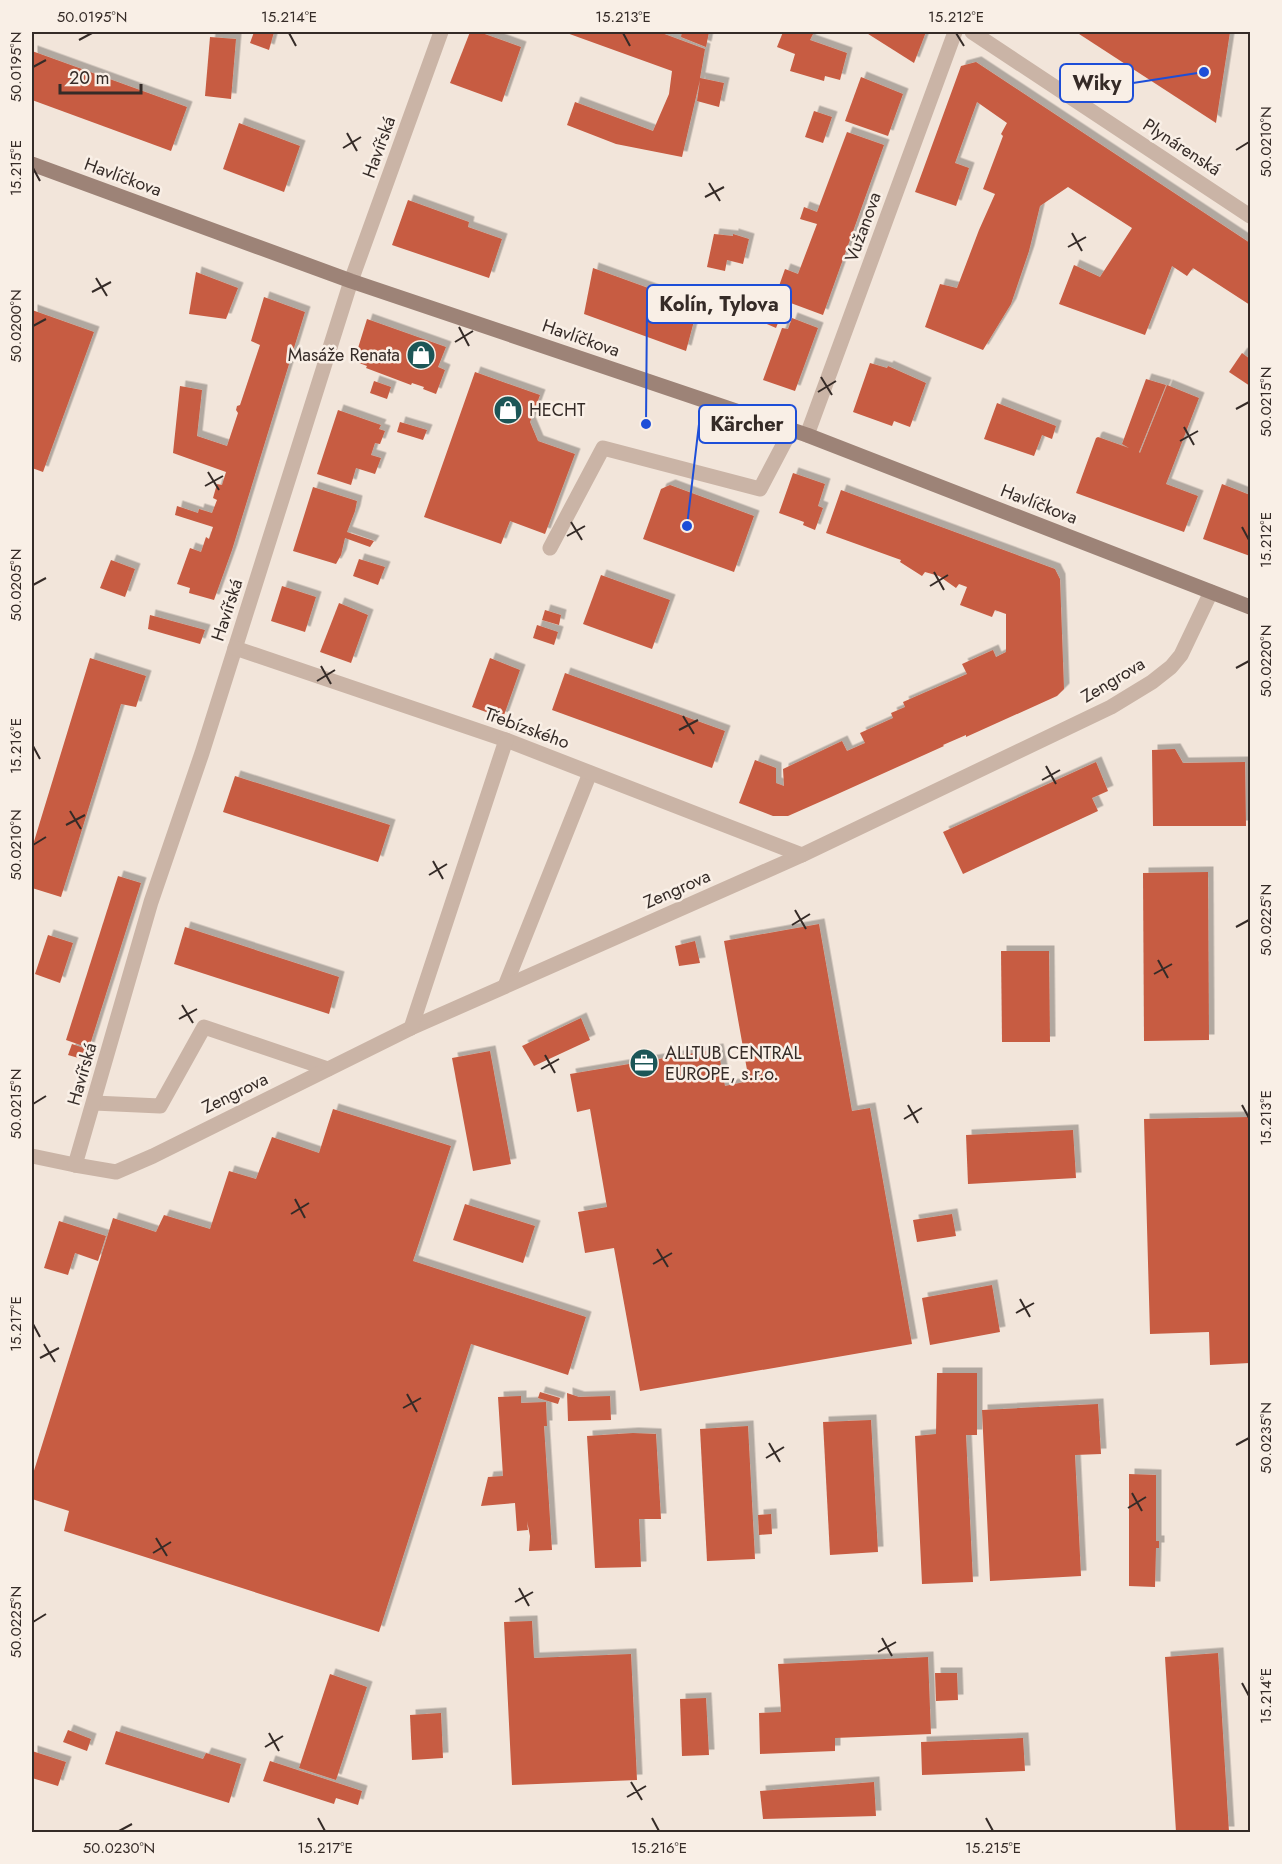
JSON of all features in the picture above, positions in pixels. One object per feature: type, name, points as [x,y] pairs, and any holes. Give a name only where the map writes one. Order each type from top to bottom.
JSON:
[{"type":"street","name":"Havířská","points":[[75,1165],[151,902],[202,753],[351,281],[441,32]]},
{"type":"street","name":"Vužanova","points":[[807,435],[955,32]]},
{"type":"street","name":"Plynárenská","points":[[972,32],[1251,216]]},
{"type":"street","name":"Havlíčkova","points":[[32,164],[351,281],[807,435],[1251,606]]},
{"type":"street","points":[[550,548],[603,448],[760,489],[791,430]]},
{"type":"street","name":"Zengrova","points":[[75,1165],[116,1172],[153,1156],[411,1028],[802,855],[1085,720],[1152,682],[1171,667],[1181,655],[1210,592]]},
{"type":"street","name":"Třebízského","points":[[235,648],[506,740],[802,855]]},
{"type":"street","points":[[411,1028],[506,740]]},
{"type":"street","points":[[505,986],[590,773]]},
{"type":"street","points":[[94,1103],[160,1106],[204,1027],[328,1069]]},
{"type":"street","points":[[32,1156],[75,1165]]},
{"type":"building","points":[[254,32],[274,32],[269,50],[250,43]]},
{"type":"building","points":[[470,32],[479,32],[521,47],[502,102],[450,83]]},
{"type":"building","points":[[564,32],[659,32],[705,49],[700,78],[724,83],[719,107],[697,101],[700,80],[682,157],[616,144],[567,125],[575,102],[653,131],[669,94],[672,71]]},
{"type":"building","points":[[682,32],[709,32],[706,47],[681,37]]},
{"type":"building","points":[[783,32],[814,32],[810,40],[847,53],[840,80],[825,76],[824,81],[790,71],[795,54],[777,47]]},
{"type":"building","points":[[865,32],[926,32],[914,63]]},
{"type":"building","points":[[1076,32],[1230,32],[1216,123]]},
{"type":"building","points":[[210,37],[236,39],[231,99],[205,96]]},
{"type":"building","points":[[32,51],[187,107],[171,151],[32,100]]},
{"type":"building","points":[[976,62],[1250,243],[1250,305],[1193,268],[1187,276],[1172,266],[1145,335],[1059,304],[1074,265],[1100,277],[1132,228],[1068,187],[1040,206],[1029,251],[1011,304],[983,350],[925,327],[940,284],[957,288],[995,194],[983,189],[1003,136],[1001,134],[1007,123],[977,102],[955,163],[969,168],[956,206],[915,192],[961,66]]},
{"type":"building","points":[[861,77],[903,94],[888,136],[845,121]]},
{"type":"building","points":[[814,111],[832,117],[823,143],[805,137]]},
{"type":"building","points":[[239,123],[300,146],[284,192],[223,169]]},
{"type":"building","points":[[847,132],[884,145],[823,315],[788,302],[792,291],[779,286],[785,269],[798,274],[817,224],[800,219],[804,207],[817,212]]},
{"type":"building","points":[[408,200],[469,222],[468,227],[502,239],[489,278],[392,245]]},
{"type":"building","points":[[714,234],[733,236],[733,234],[749,239],[743,264],[727,260],[725,271],[707,267]]},
{"type":"building","points":[[593,268],[698,306],[686,351],[584,314]]},
{"type":"building","points":[[196,272],[238,288],[226,319],[189,314]]},
{"type":"building","points":[[770,294],[787,300],[776,328],[760,321]]},
{"type":"building","points":[[264,297],[305,312],[232,550],[214,600],[189,593],[190,588],[177,584],[190,548],[201,552],[206,537],[209,539],[213,527],[175,515],[177,506],[198,513],[199,509],[212,513],[217,500],[213,498],[217,484],[222,485],[226,472],[173,453],[180,386],[202,390],[197,436],[227,446],[238,413],[237,406],[240,405],[260,345],[251,341]]},
{"type":"building","points":[[32,310],[94,332],[43,472],[32,468]]},
{"type":"building","points":[[792,318],[818,328],[795,391],[763,380],[782,328],[788,329]]},
{"type":"building","points":[[367,319],[446,347],[438,367],[445,370],[436,394],[423,389],[424,387],[412,383],[411,385],[366,368],[367,366],[354,361]]},
{"type":"building","points":[[1242,353],[1250,359],[1250,386],[1229,372]]},
{"type":"building","points":[[870,363],[887,368],[888,366],[926,383],[910,427],[894,421],[892,426],[853,412]]},
{"type":"building","points":[[475,372],[540,395],[530,422],[538,441],[575,454],[545,534],[510,521],[501,544],[424,517]]},
{"type":"building","points":[[1146,379],[1166,385],[1140,453],[1167,385],[1199,398],[1166,484],[1198,496],[1184,532],[1076,493],[1096,438],[1129,448],[1122,444]]},
{"type":"building","points":[[374,381],[391,387],[387,399],[370,393]]},
{"type":"building","points":[[997,403],[1056,426],[1052,439],[1042,435],[1034,456],[984,439]]},
{"type":"building","points":[[338,410],[381,425],[379,429],[385,431],[380,444],[375,443],[371,455],[381,458],[375,474],[356,468],[351,485],[317,474]]},
{"type":"building","points":[[400,422],[427,430],[423,440],[397,432]]},
{"type":"building","points":[[793,473],[825,484],[818,506],[823,508],[815,530],[803,525],[804,522],[779,513]]},
{"type":"building","points":[[1222,484],[1250,495],[1250,556],[1203,539]]},
{"type":"building","points":[[670,485],[754,516],[734,572],[643,539],[661,489]]},
{"type":"building","points":[[313,487],[357,501],[347,532],[374,541],[370,547],[345,538],[336,564],[293,551]]},
{"type":"building","points":[[841,490],[1055,569],[1060,579],[1064,689],[1057,696],[788,816],[773,816],[739,803],[755,760],[776,768],[776,783],[784,786],[783,769],[842,741],[847,751],[865,743],[860,733],[893,718],[891,713],[905,707],[903,702],[967,674],[962,664],[993,650],[996,657],[1006,652],[1006,614],[995,610],[992,617],[960,605],[967,587],[959,584],[956,588],[939,576],[925,572],[922,576],[900,562],[901,560],[826,533]]},
{"type":"building","points":[[359,559],[385,567],[378,585],[353,576]]},
{"type":"building","points":[[111,560],[135,569],[125,597],[100,588]]},
{"type":"building","points":[[601,575],[670,600],[652,649],[583,624]]},
{"type":"building","points":[[282,586],[316,597],[305,632],[271,621]]},
{"type":"building","points":[[339,603],[368,615],[351,663],[320,652]]},
{"type":"building","points":[[545,610],[561,615],[559,625],[542,620]]},
{"type":"building","points":[[150,615],[205,630],[200,644],[148,629]]},
{"type":"building","points":[[537,625],[558,632],[554,645],[533,638]]},
{"type":"building","points":[[90,658],[146,676],[136,707],[121,704],[61,897],[32,888],[32,848]]},
{"type":"building","points":[[490,658],[520,670],[503,718],[472,707]]},
{"type":"building","points":[[565,673],[725,731],[712,768],[552,710]]},
{"type":"building","points":[[1175,749],[1183,763],[1245,762],[1246,826],[1153,826],[1152,750]]},
{"type":"building","points":[[1096,762],[1108,791],[1092,798],[1098,811],[963,874],[943,832]]},
{"type":"building","points":[[235,776],[390,825],[378,862],[223,812]]},
{"type":"building","points":[[1208,872],[1209,1040],[1144,1041],[1143,873]]},
{"type":"building","points":[[118,876],[141,883],[89,1048],[66,1040]]},
{"type":"building","points":[[819,924],[852,1111],[870,1108],[912,1344],[640,1391],[614,1248],[585,1253],[578,1212],[607,1207],[590,1109],[577,1112],[570,1074],[718,1049],[725,1086],[749,1081],[724,941]]},
{"type":"building","points":[[185,927],[339,977],[329,1014],[174,964]]},
{"type":"building","points":[[48,935],[73,943],[60,983],[35,974]]},
{"type":"building","points":[[695,941],[700,963],[679,966],[675,946]]},
{"type":"building","points":[[1001,951],[1049,951],[1050,1042],[1002,1042]]},
{"type":"building","points":[[581,1018],[590,1040],[534,1066],[522,1046]]},
{"type":"building","points":[[72,1044],[93,1051],[89,1061],[68,1055]]},
{"type":"building","points":[[490,1051],[511,1164],[473,1171],[452,1058]]},
{"type":"building","points":[[333,1109],[451,1146],[413,1261],[586,1317],[568,1375],[471,1344],[379,1632],[64,1531],[69,1511],[32,1499],[32,1477],[113,1218],[156,1232],[164,1215],[210,1229],[229,1171],[256,1179],[272,1137],[319,1153]]},
{"type":"building","points":[[1250,1117],[1250,1363],[1210,1365],[1209,1332],[1150,1334],[1144,1119]]},
{"type":"building","points":[[1073,1130],[1076,1178],[968,1184],[966,1135]]},
{"type":"building","points":[[465,1204],[535,1226],[523,1263],[453,1240]]},
{"type":"building","points":[[952,1214],[956,1236],[917,1242],[913,1220]]},
{"type":"building","points":[[59,1221],[106,1236],[98,1261],[75,1253],[68,1275],[44,1268]]},
{"type":"building","points":[[992,1285],[1000,1332],[930,1345],[922,1298]]},
{"type":"building","points":[[937,1373],[977,1373],[977,1435],[966,1435],[973,1582],[922,1584],[915,1436],[936,1434]]},
{"type":"building","points":[[540,1392],[560,1398],[558,1404],[538,1398]]},
{"type":"building","points":[[567,1393],[579,1397],[610,1396],[611,1420],[568,1421]]},
{"type":"building","points":[[521,1396],[521,1403],[546,1402],[547,1426],[544,1426],[552,1550],[529,1551],[530,1536],[527,1521],[528,1530],[517,1531],[515,1503],[481,1506],[488,1477],[503,1476],[498,1397]]},
{"type":"building","points":[[1098,1404],[1101,1454],[1075,1455],[1081,1576],[990,1581],[982,1410]]},
{"type":"building","points":[[871,1420],[878,1552],[830,1555],[823,1422]]},
{"type":"building","points":[[748,1426],[755,1559],[707,1561],[700,1429]]},
{"type":"building","points":[[656,1434],[661,1519],[639,1519],[641,1567],[595,1568],[587,1436]]},
{"type":"building","points":[[1129,1474],[1156,1475],[1156,1541],[1159,1541],[1159,1548],[1156,1548],[1155,1587],[1129,1586]]},
{"type":"building","points":[[771,1514],[772,1534],[759,1535],[758,1515]]},
{"type":"building","points":[[532,1621],[534,1658],[631,1654],[637,1780],[512,1785],[504,1622]]},
{"type":"building","points":[[1218,1653],[1229,1832],[1176,1832],[1165,1657]]},
{"type":"building","points":[[928,1657],[931,1734],[835,1738],[835,1751],[760,1754],[759,1713],[781,1712],[778,1664]]},
{"type":"building","points":[[935,1673],[957,1673],[958,1700],[936,1701]]},
{"type":"building","points":[[330,1674],[367,1687],[336,1780],[299,1768]]},
{"type":"building","points":[[706,1698],[709,1755],[682,1756],[680,1699]]},
{"type":"building","points":[[441,1713],[443,1758],[412,1760],[410,1715]]},
{"type":"building","points":[[68,1730],[91,1739],[87,1751],[63,1742]]},
{"type":"building","points":[[116,1731],[203,1759],[206,1753],[241,1764],[229,1803],[105,1764]]},
{"type":"building","points":[[1023,1738],[1025,1771],[922,1775],[921,1742]]},
{"type":"building","points":[[32,1751],[66,1762],[58,1786],[32,1778]]},
{"type":"building","points":[[270,1761],[362,1791],[358,1805],[336,1798],[334,1804],[263,1781]]},
{"type":"building","points":[[874,1782],[876,1816],[763,1819],[760,1791]]},
{"type":"place","name":"Wiky","points":[[1204,72]]},
{"type":"place","name":"Masáže Renata","points":[[421,355]]},
{"type":"place","name":"HECHT","points":[[508,410]]},
{"type":"place","name":"Kolín, Tylova","points":[[646,424]]},
{"type":"place","name":"Kärcher","points":[[687,526]]},
{"type":"place","name":"ALLTUB CENTRAL EUROPE, s.r.o.","points":[[644,1063]]}]
